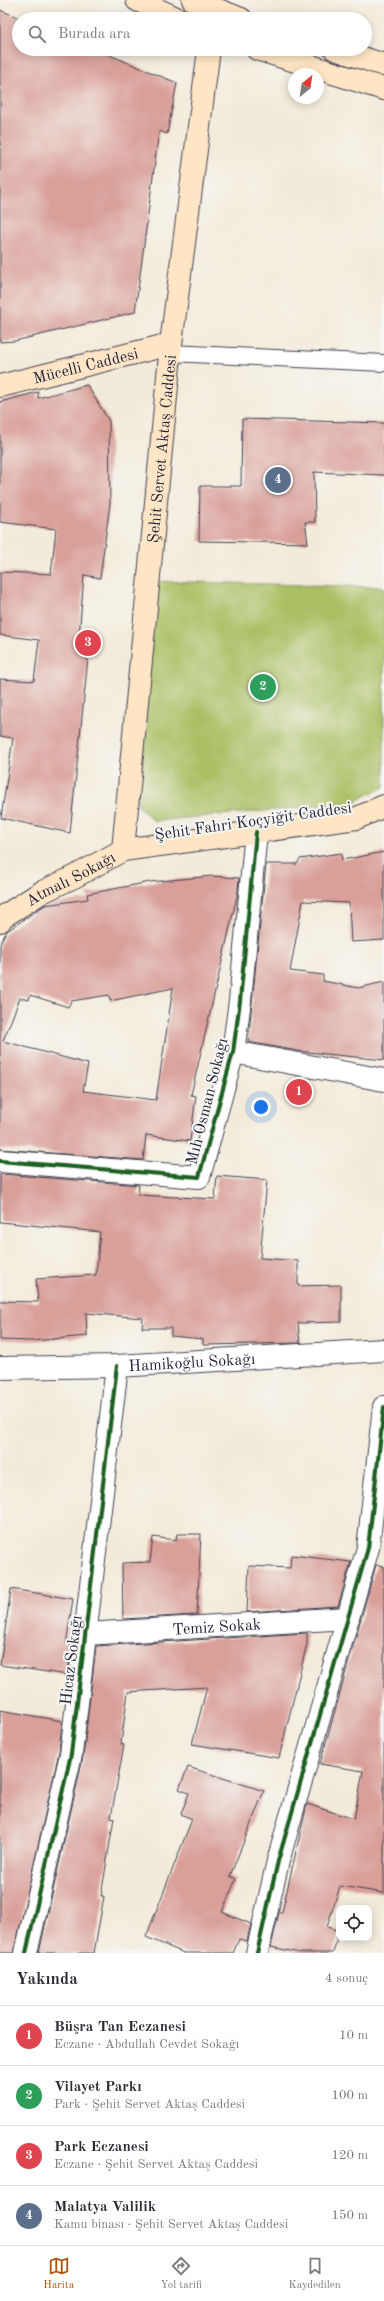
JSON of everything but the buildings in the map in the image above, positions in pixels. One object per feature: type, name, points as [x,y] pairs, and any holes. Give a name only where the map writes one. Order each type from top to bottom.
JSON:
[{"type":"main road","points":[[137,0],[163,12]]},
{"type":"main road","points":[[193,0],[218,12]]},
{"type":"main road","name":"Şehit Servet Aktaş Caddesi","points":[[123,850],[171,349],[208,56]]},
{"type":"main road","points":[[279,56],[384,89]]},
{"type":"main road","points":[[356,56],[384,65]]},
{"type":"main road","name":"Mücelli Caddesi","points":[[0,386],[171,349]]},
{"type":"main road","name":"Şehit Fahri Koçyiğit Caddesi","points":[[123,850],[357,818],[384,806]]},
{"type":"main road","name":"Atmalı Sokağı","points":[[0,921],[1,918],[42,892],[74,878],[123,850]]},
{"type":"street","name":"Mıh Osman Sokağı","points":[[0,1161],[199,1177],[233,1052],[240,1002],[256,832]]},
{"type":"street","points":[[233,1052],[384,1080]]},
{"type":"street","name":"Hamikoğlu Sokağı","points":[[0,1368],[118,1366],[384,1350]]},
{"type":"street","name":"Hicaz Sokağı","points":[[26,1953],[71,1754],[118,1366]]},
{"type":"street","points":[[256,1953],[278,1861],[368,1548],[378,1525],[384,1407]]},
{"type":"street","name":"Temiz Sokak","points":[[85,1634],[348,1618]]},
{"type":"lane","points":[[171,349],[384,363]]},
{"type":"green space","points":[[151,581],[384,587],[384,787],[351,803],[154,821],[139,807],[134,790]]},
{"type":"cycle path","points":[[0,1161],[199,1177],[233,1052],[240,1001],[256,832]]},
{"type":"cycle path","points":[[26,1953],[71,1754],[117,1366]]},
{"type":"cycle path","points":[[257,1953],[278,1861],[368,1548],[384,1407]]},
{"type":"place","name":"Malatya Valilik","points":[[278,480]]},
{"type":"place","name":"Park Eczanesi","points":[[88,643]]},
{"type":"place","name":"Vilayet Parkı","points":[[263,687]]},
{"type":"place","name":"Büşra Tan Eczanesi","points":[[299,1092]]}]
